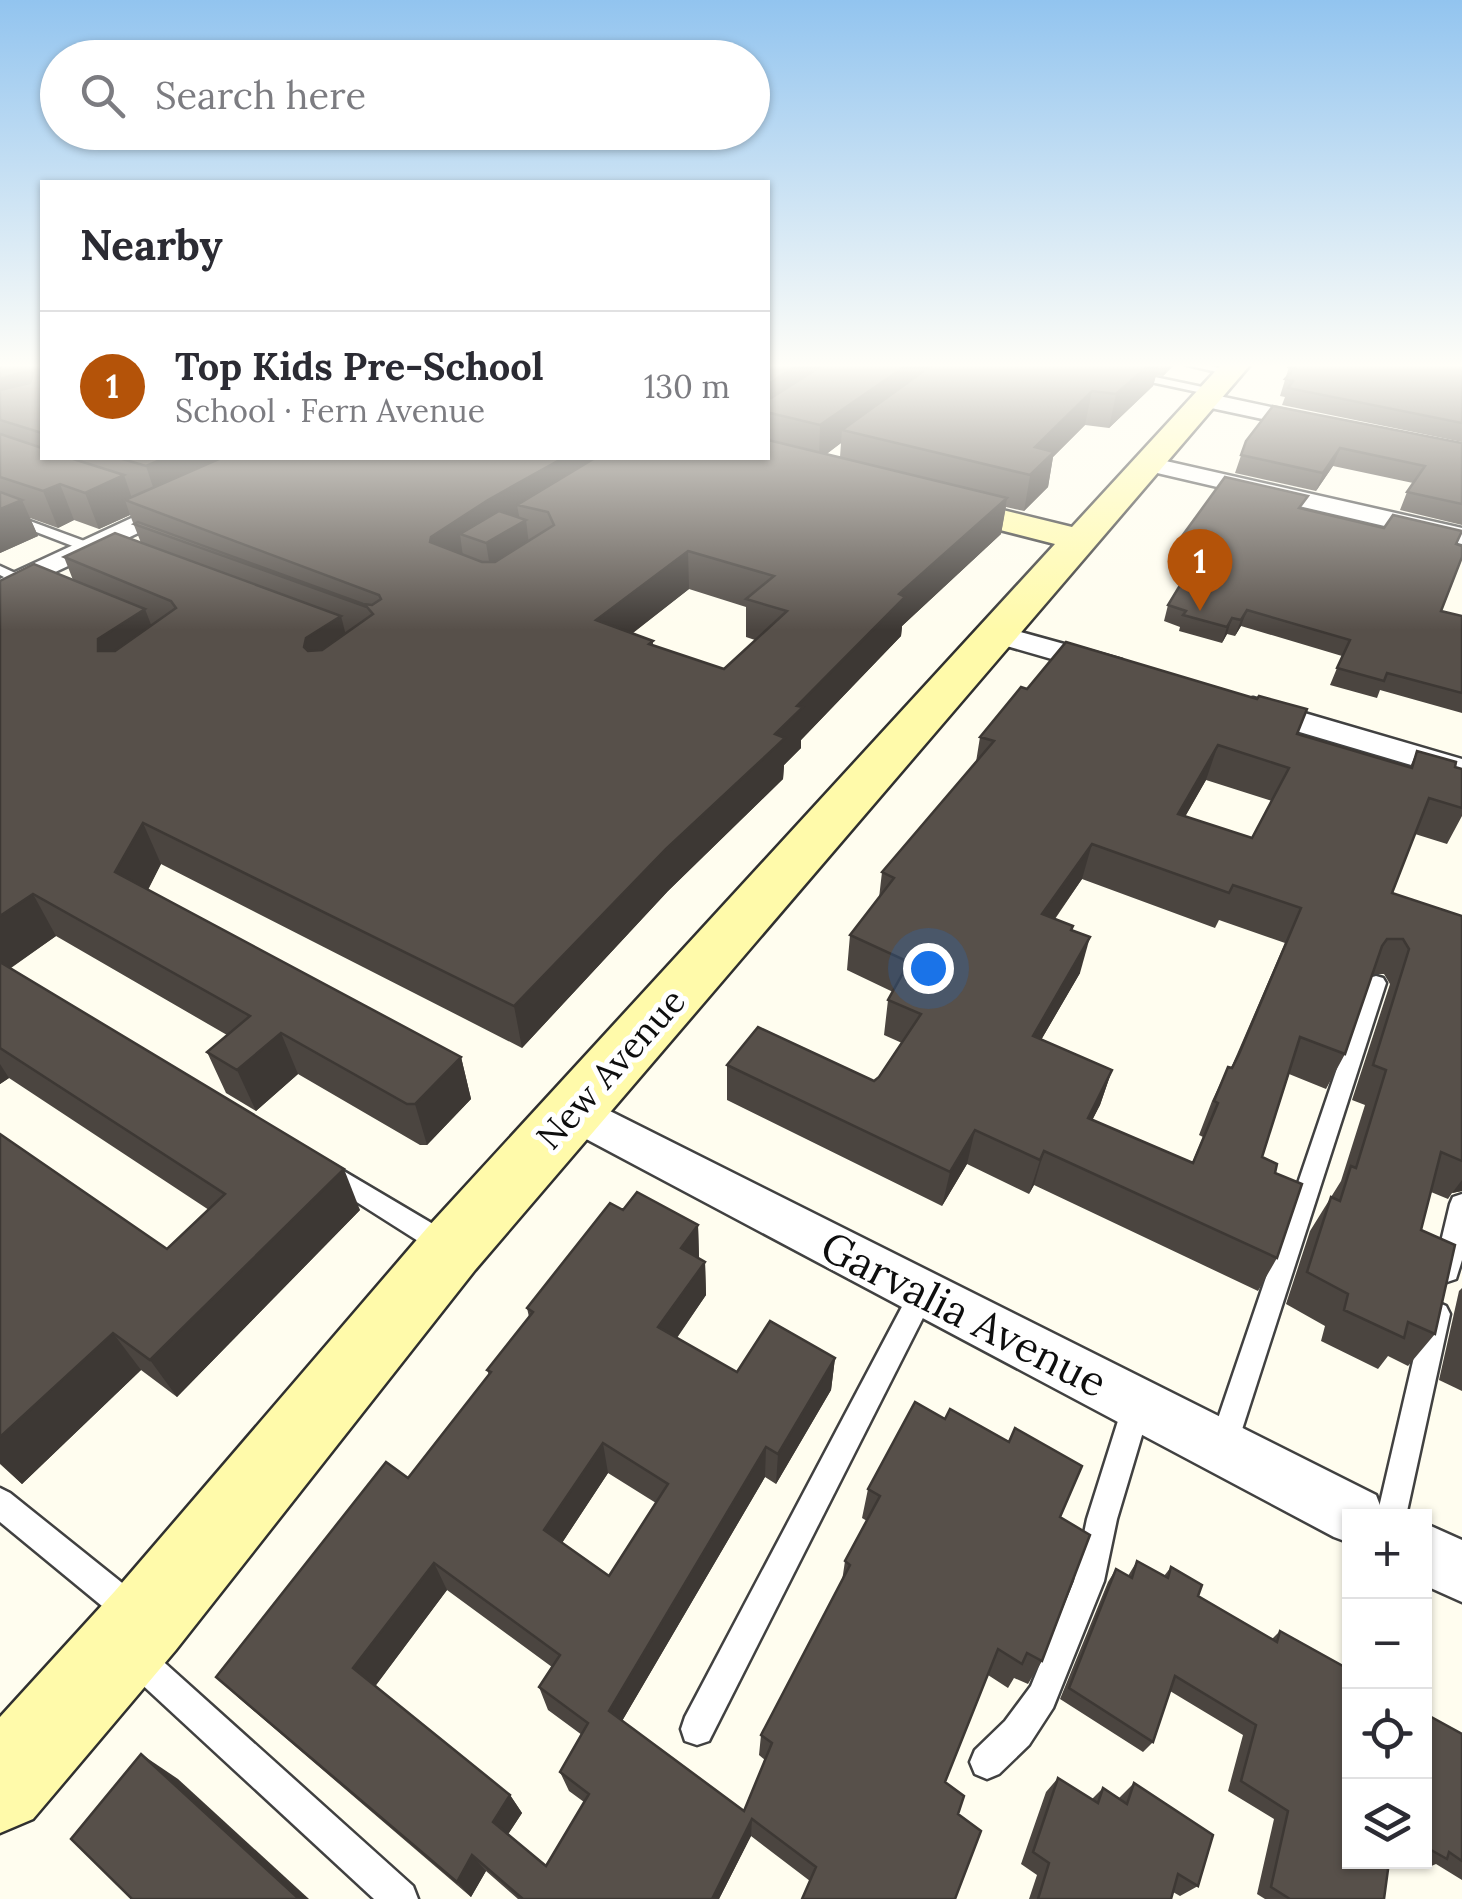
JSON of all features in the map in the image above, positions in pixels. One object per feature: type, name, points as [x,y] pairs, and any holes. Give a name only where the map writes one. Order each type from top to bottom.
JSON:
[{"type":"street","name":"New Avenue","points":[[0,1786],[134,1634],[452,1249],[1156,454]]},
{"type":"street","points":[[6,580],[114,547],[156,510],[274,460]]},
{"type":"street","points":[[1148,464],[1462,536]]},
{"type":"street","points":[[900,495],[1081,540]]},
{"type":"street","points":[[999,634],[1146,677]]},
{"type":"street","points":[[1220,699],[1462,770]]},
{"type":"street","name":"Garvalia Avenue","points":[[574,1110],[1342,1509]]},
{"type":"street","points":[[1432,1557],[1462,1572]]},
{"type":"lane","points":[[0,514],[114,547]]},
{"type":"lane","points":[[6,580],[52,594]]},
{"type":"lane","points":[[1222,1447],[1376,983]]},
{"type":"lane","points":[[306,1158],[452,1249]]},
{"type":"lane","points":[[1393,1509],[1462,1204]]},
{"type":"lane","points":[[697,1729],[922,1292]]},
{"type":"lane","points":[[987,1762],[1017,1733],[1042,1697],[1090,1581],[1102,1519],[1137,1403]]},
{"type":"lane","points":[[0,1503],[400,1899]]},
{"type":"building","points":[[0,454],[40,454],[40,460],[76,460],[124,475],[85,493],[60,484],[43,491],[0,477]]},
{"type":"building","points":[[770,454],[824,454],[1007,498],[899,594],[905,597],[797,706],[803,707],[775,734],[785,738],[666,849],[514,1006],[143,823],[115,872],[461,1057],[415,1104],[407,1104],[281,1033],[237,1070],[207,1052],[250,1016],[33,894],[0,916],[0,581],[34,564],[145,609],[98,639],[98,651],[115,651],[176,608],[171,601],[64,557],[115,533],[341,616],[306,638],[304,647],[308,651],[322,650],[373,614],[367,607],[134,524],[138,522],[363,604],[372,605],[381,599],[379,595],[125,500],[216,460],[559,460],[488,500],[431,537],[430,542],[482,562],[495,562],[554,525],[548,512],[517,505],[592,460],[770,460]],"holes":[[[688,551],[774,576],[746,599],[787,611],[724,669],[649,644],[653,641],[596,620]]]},
{"type":"building","points":[[941,454],[1052,454],[1030,475]]},
{"type":"building","points":[[1241,454],[1336,454],[1323,473]]},
{"type":"building","points":[[1367,454],[1462,454],[1462,504],[1407,492],[1425,466]]},
{"type":"building","points":[[126,460],[160,460],[146,466]]},
{"type":"building","points":[[1225,477],[1308,496],[1299,508],[1384,528],[1393,515],[1462,531],[1456,544],[1462,546],[1462,557],[1441,611],[1462,616],[1462,693],[1387,673],[1384,681],[1337,668],[1350,640],[1247,610],[1241,620],[1232,618],[1227,627],[1183,615],[1186,611],[1168,605],[1202,549],[1177,543]]},
{"type":"building","points":[[0,492],[22,500],[0,509]]},
{"type":"building","points":[[499,511],[526,520],[486,543],[460,534]]},
{"type":"building","points":[[1066,642],[1257,699],[1259,696],[1307,709],[1297,734],[1412,768],[1417,751],[1456,762],[1455,767],[1462,769],[1462,808],[1429,798],[1392,893],[1462,916],[1462,1161],[1441,1152],[1421,1230],[1455,1245],[1435,1334],[1408,1322],[1404,1338],[1344,1310],[1348,1294],[1307,1272],[1331,1197],[1340,1201],[1351,1166],[1356,1168],[1386,1070],[1373,1065],[1409,949],[1403,939],[1387,939],[1382,946],[1345,1054],[1300,1037],[1262,1157],[1277,1164],[1275,1173],[1302,1184],[1277,1258],[1044,1151],[1040,1160],[975,1130],[950,1172],[727,1065],[758,1027],[874,1081],[879,1077],[921,1014],[888,1000],[909,962],[850,935],[894,878],[882,872],[994,741],[980,737],[1021,687],[1027,689]],"holes":[[[1218,745],[1289,768],[1252,838],[1178,814]],[[1092,844],[1229,893],[1233,885],[1301,908],[1239,1054],[1232,1068],[1228,1067],[1193,1163],[1088,1118],[1112,1070],[1033,1036],[1090,937],[1042,914]]]},
{"type":"building","points":[[0,962],[344,1169],[150,1360],[113,1333],[0,1437],[0,1134],[167,1249],[225,1194],[0,1048]]},
{"type":"building","points":[[637,1192],[698,1225],[681,1248],[705,1262],[658,1327],[737,1372],[770,1321],[835,1358],[778,1454],[766,1447],[609,1711],[744,1811],[772,1743],[761,1735],[850,1565],[845,1561],[880,1496],[868,1489],[915,1402],[945,1419],[950,1409],[1009,1442],[1015,1428],[1082,1466],[1060,1517],[1090,1535],[1042,1661],[1027,1653],[1022,1664],[998,1649],[945,1782],[964,1796],[958,1814],[981,1831],[955,1899],[802,1899],[816,1867],[752,1819],[712,1899],[523,1899],[472,1855],[457,1882],[216,1677],[386,1462],[408,1478],[533,1312],[527,1308],[610,1203],[623,1210]],"holes":[[[603,1443],[668,1484],[609,1576],[544,1530]],[[434,1563],[560,1655],[539,1687],[588,1723],[560,1772],[589,1794],[546,1866],[493,1822],[510,1795],[353,1668]]]},
{"type":"building","points":[[1137,1561],[1168,1578],[1171,1567],[1202,1585],[1198,1596],[1277,1642],[1280,1631],[1342,1666],[1342,1869],[1388,1869],[1384,1899],[1290,1899],[1271,1887],[1288,1811],[1241,1781],[1256,1725],[1175,1676],[1153,1742],[1069,1688],[1116,1569],[1132,1578]]},
{"type":"building","points":[[1432,1717],[1462,1734],[1462,1861],[1449,1852],[1447,1859],[1432,1851]]},
{"type":"building","points":[[141,1754],[299,1899],[132,1899],[71,1839]]},
{"type":"building","points":[[1058,1778],[1098,1803],[1103,1788],[1127,1804],[1134,1783],[1213,1835],[1198,1886],[1178,1874],[1171,1899],[1038,1899],[1049,1863],[1033,1852]]},
{"type":"place","name":"Top Kids Pre-School","points":[[1200,611]]}]
